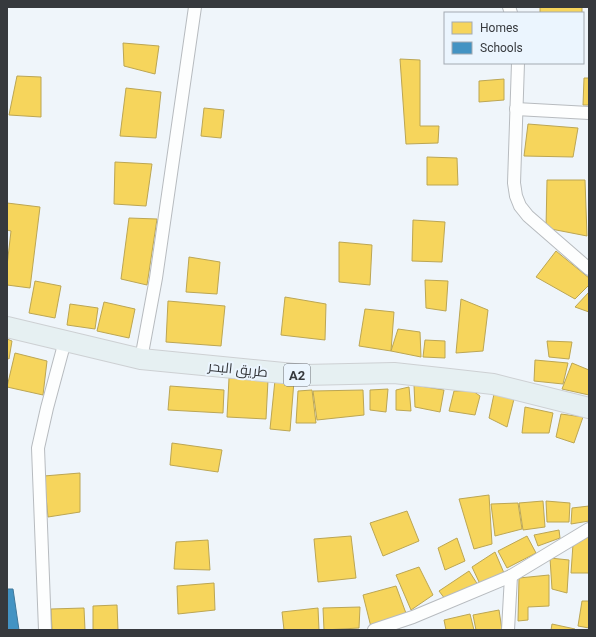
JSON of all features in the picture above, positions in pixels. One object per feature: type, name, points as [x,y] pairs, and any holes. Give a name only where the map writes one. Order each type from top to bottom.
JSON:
[{"type":"main road","name":"طريق البحر","points":[[7,327],[141,359],[304,375],[394,373],[450,379],[493,384],[589,408]]},
{"type":"street","points":[[141,359],[157,270],[194,7]]},
{"type":"street","points":[[518,64],[514,183],[516,196],[520,206],[528,216],[589,269]]},
{"type":"street","points":[[516,109],[589,113]]},
{"type":"street","points":[[45,630],[38,448],[65,342]]},
{"type":"street","points":[[374,630],[413,617],[511,576],[589,529]]},
{"type":"street","points":[[508,630],[511,576]]},
{"type":"building: Homes","points":[[540,7],[582,7],[582,12],[540,12]]},
{"type":"building: Homes","points":[[123,43],[159,46],[155,74],[124,66]]},
{"type":"building: Homes","points":[[400,59],[420,60],[420,126],[439,126],[438,143],[406,144]]},
{"type":"building: Homes","points":[[17,76],[41,77],[41,117],[9,115]]},
{"type":"building: Homes","points":[[584,78],[589,78],[589,105],[583,105]]},
{"type":"building: Homes","points":[[504,79],[504,100],[479,102],[479,81]]},
{"type":"building: Homes","points":[[126,88],[161,92],[156,138],[120,136]]},
{"type":"building: Homes","points":[[204,108],[224,110],[221,138],[201,136]]},
{"type":"building: Homes","points":[[528,124],[578,128],[573,157],[524,156]]},
{"type":"building: Homes","points":[[427,157],[457,158],[458,185],[427,185]]},
{"type":"building: Homes","points":[[115,162],[152,164],[146,206],[114,204]]},
{"type":"building: Homes","points":[[547,180],[585,180],[587,236],[546,228]]},
{"type":"building: Homes","points":[[7,203],[40,207],[30,288],[7,285],[7,266],[11,231],[7,230]]},
{"type":"building: Homes","points":[[129,218],[157,219],[147,285],[121,279]]},
{"type":"building: Homes","points":[[413,220],[445,222],[442,262],[412,261]]},
{"type":"building: Homes","points":[[339,242],[372,245],[370,285],[339,282]]},
{"type":"building: Homes","points":[[556,251],[589,278],[589,285],[575,299],[536,277]]},
{"type":"building: Homes","points":[[189,257],[220,262],[217,294],[186,292]]},
{"type":"building: Homes","points":[[425,280],[448,281],[446,311],[426,308]]},
{"type":"building: Homes","points":[[35,281],[61,286],[55,318],[29,313]]},
{"type":"building: Homes","points":[[589,292],[589,312],[575,307]]},
{"type":"building: Homes","points":[[285,297],[326,304],[325,340],[281,335]]},
{"type":"building: Homes","points":[[461,299],[488,310],[483,351],[456,353]]},
{"type":"building: Homes","points":[[168,301],[225,306],[221,346],[166,342]]},
{"type":"building: Homes","points":[[104,302],[135,309],[129,338],[97,331]]},
{"type":"building: Homes","points":[[70,304],[98,308],[95,329],[67,325]]},
{"type":"building: Homes","points":[[365,309],[394,312],[391,351],[359,346]]},
{"type":"building: Homes","points":[[398,329],[420,332],[421,357],[391,351]]},
{"type":"building: Homes","points":[[7,339],[12,341],[9,359],[7,358]]},
{"type":"building: Homes","points":[[425,340],[445,341],[445,358],[423,357]]},
{"type":"building: Homes","points":[[547,341],[572,342],[569,359],[549,357]]},
{"type":"building: Homes","points":[[15,353],[47,361],[43,395],[7,387]]},
{"type":"building: Homes","points":[[535,360],[568,363],[563,384],[534,381]]},
{"type":"building: Homes","points":[[572,363],[589,370],[589,395],[562,389]]},
{"type":"building: Homes","points":[[229,378],[268,380],[266,419],[227,417]]},
{"type":"building: Homes","points":[[275,380],[294,381],[290,431],[270,429]]},
{"type":"building: Homes","points":[[414,385],[444,390],[440,412],[415,407]]},
{"type":"building: Homes","points":[[170,386],[224,390],[223,413],[168,410]]},
{"type":"building: Homes","points":[[409,387],[411,411],[396,410],[396,390]]},
{"type":"building: Homes","points":[[388,389],[386,412],[370,410],[370,390]]},
{"type":"building: Homes","points":[[312,390],[316,423],[296,423],[298,391]]},
{"type":"building: Homes","points":[[363,390],[364,415],[317,420],[313,391]]},
{"type":"building: Homes","points":[[454,391],[473,391],[480,396],[475,415],[449,411]]},
{"type":"building: Homes","points":[[494,394],[514,399],[507,427],[489,418]]},
{"type":"building: Homes","points":[[525,407],[553,413],[549,433],[522,433]]},
{"type":"building: Homes","points":[[561,414],[583,417],[574,443],[556,437]]},
{"type":"building: Homes","points":[[172,443],[222,450],[218,472],[170,465]]},
{"type":"building: Homes","points":[[80,473],[80,512],[48,517],[44,476]]},
{"type":"building: Homes","points":[[489,495],[492,544],[474,549],[459,499]]},
{"type":"building: Homes","points":[[543,501],[545,527],[523,530],[519,503]]},
{"type":"building: Homes","points":[[546,501],[570,503],[569,522],[547,522]]},
{"type":"building: Homes","points":[[518,503],[522,529],[495,536],[491,504]]},
{"type":"building: Homes","points":[[589,506],[589,521],[571,524],[572,508]]},
{"type":"building: Homes","points":[[407,511],[419,541],[383,556],[370,523]]},
{"type":"building: Homes","points":[[559,530],[560,538],[538,546],[534,535]]},
{"type":"building: Homes","points":[[589,534],[589,573],[571,573],[573,544]]},
{"type":"building: Homes","points":[[351,536],[356,578],[318,582],[314,539]]},
{"type":"building: Homes","points":[[527,536],[536,553],[507,568],[498,551]]},
{"type":"building: Homes","points":[[457,538],[465,561],[445,570],[438,548]]},
{"type":"building: Homes","points":[[208,540],[210,570],[174,569],[176,542]]},
{"type":"building: Homes","points":[[495,552],[504,573],[480,584],[472,567]]},
{"type":"building: Homes","points":[[550,558],[569,560],[567,593],[552,589]]},
{"type":"building: Homes","points":[[419,567],[433,595],[411,610],[396,575]]},
{"type":"building: Homes","points":[[469,571],[478,585],[445,599],[439,591]]},
{"type":"building: Homes","points":[[549,575],[549,606],[528,607],[528,620],[518,621],[519,578]]},
{"type":"building: Homes","points":[[214,583],[215,610],[178,614],[177,586]]},
{"type":"building: Homes","points":[[396,586],[407,616],[371,627],[363,595]]},
{"type":"building: Homes","points":[[582,601],[589,601],[589,628],[578,626]]},
{"type":"building: Homes","points":[[117,605],[118,630],[93,630],[93,606]]},
{"type":"building: Homes","points":[[360,607],[359,628],[324,630],[323,608]]},
{"type":"building: Homes","points":[[84,608],[85,630],[52,630],[51,609]]},
{"type":"building: Homes","points":[[318,608],[319,630],[284,630],[282,612]]},
{"type":"building: Homes","points":[[499,610],[502,630],[476,630],[473,615]]},
{"type":"building: Homes","points":[[470,614],[474,630],[446,630],[444,620]]},
{"type":"building: Homes","points":[[552,624],[575,629],[575,630],[551,630]]},
{"type":"building: Schools","points":[[7,589],[13,589],[19,630],[7,630]]}]
